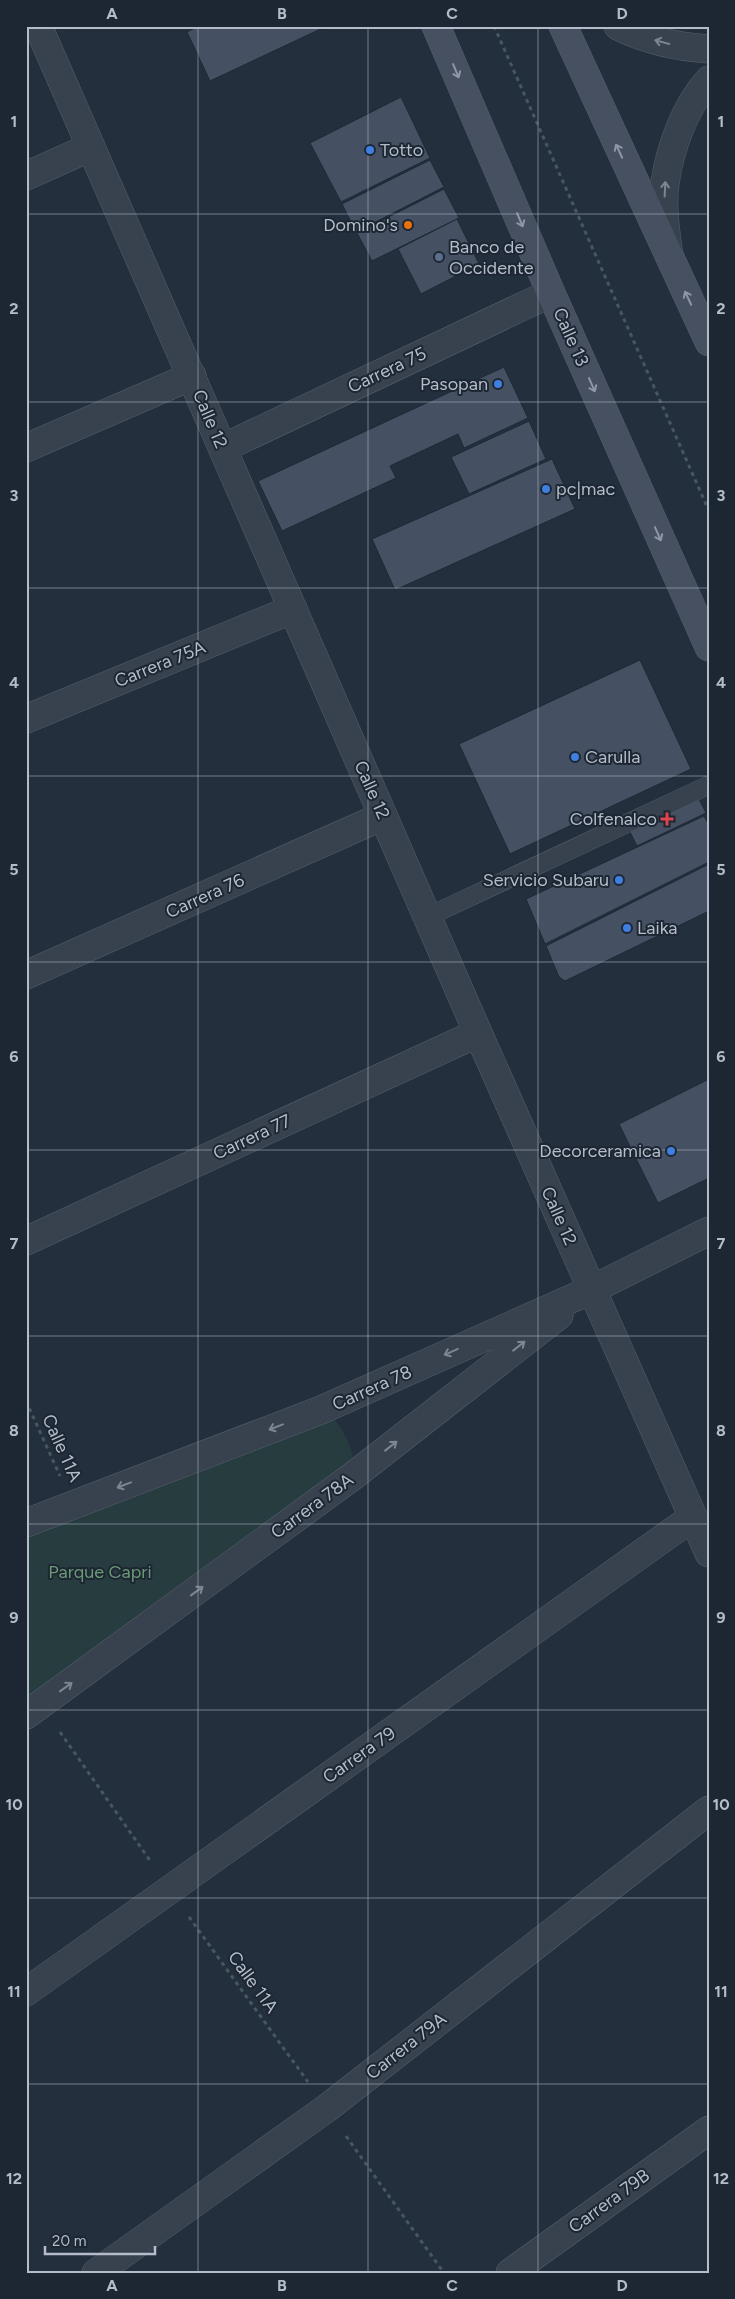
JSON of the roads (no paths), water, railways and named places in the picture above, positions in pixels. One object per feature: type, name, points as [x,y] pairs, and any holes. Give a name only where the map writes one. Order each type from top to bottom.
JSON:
[{"type":"main road","name":"Calle 13","points":[[436,26],[551,293],[709,647]]},
{"type":"main road","points":[[563,26],[709,342]]},
{"type":"street","name":"Calle 12","points":[[38,26],[427,917],[709,1553]]},
{"type":"street","points":[[618,26],[632,33],[683,47],[709,49]]},
{"type":"street","points":[[668,255],[664,219],[665,183],[678,134],[701,88],[709,80]]},
{"type":"street","points":[[26,176],[91,148]]},
{"type":"street","name":"Carrera 75","points":[[223,448],[551,293]]},
{"type":"street","points":[[26,448],[192,376]]},
{"type":"street","name":"Carrera 75A","points":[[26,719],[293,609]]},
{"type":"street","name":"Carrera 76","points":[[26,975],[383,816]]},
{"type":"street","name":"Carrera 77","points":[[26,1241],[478,1033]]},
{"type":"street","name":"Carrera 78","points":[[26,1523],[321,1410],[591,1290],[709,1232]]},
{"type":"street","name":"Carrera 78A","points":[[34,1710],[353,1476],[591,1290]]},
{"type":"street","name":"Carrera 79","points":[[26,1992],[693,1517]]},
{"type":"street","name":"Carrera 79A","points":[[96,2273],[327,2108],[709,1810]]},
{"type":"street","name":"Carrera 79B","points":[[510,2273],[709,2130]]},
{"type":"lane","points":[[427,917],[709,785]]},
{"type":"place","name":"Totto","points":[[370,150]]},
{"type":"place","name":"Domino's","points":[[408,225]]},
{"type":"place","name":"Banco de Occidente","points":[[439,257]]},
{"type":"place","name":"Pasopan","points":[[498,384]]},
{"type":"place","name":"pc|mac","points":[[546,489]]},
{"type":"place","name":"Carulla","points":[[575,757]]},
{"type":"place","name":"Colfenalco","points":[[667,819]]},
{"type":"place","name":"Servicio Subaru","points":[[619,880]]},
{"type":"place","name":"Laika","points":[[627,928]]},
{"type":"place","name":"Decorceramica","points":[[671,1151]]},
{"type":"park label","name":"Parque Capri","points":[[100,1572]]}]
